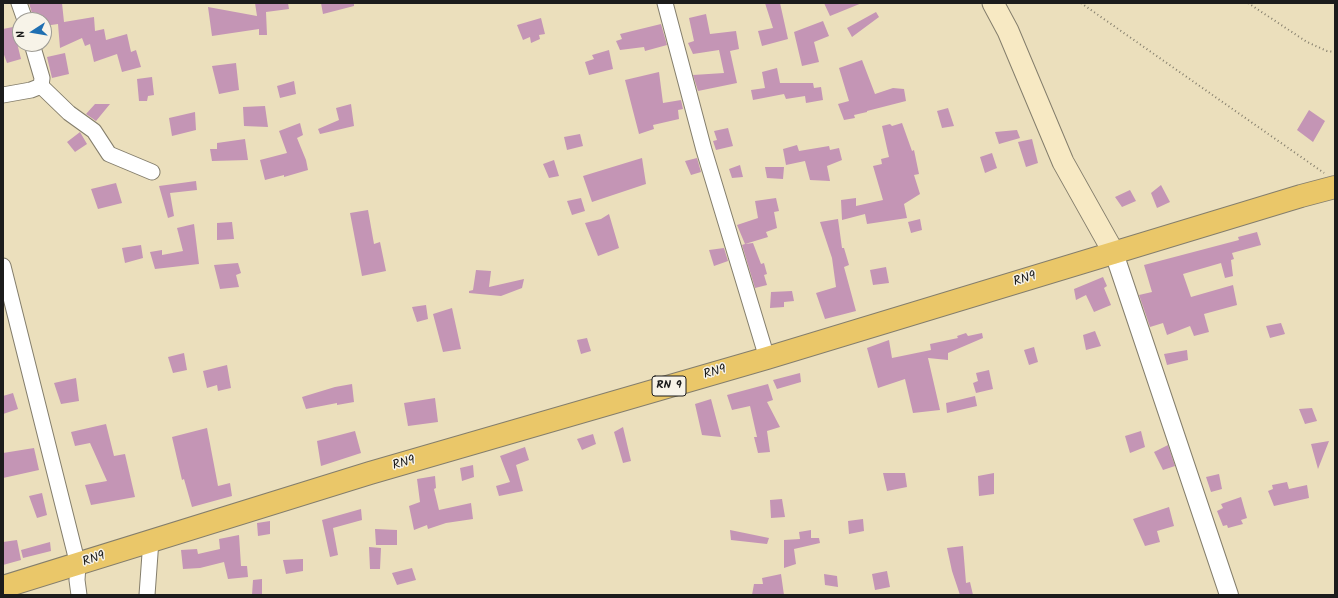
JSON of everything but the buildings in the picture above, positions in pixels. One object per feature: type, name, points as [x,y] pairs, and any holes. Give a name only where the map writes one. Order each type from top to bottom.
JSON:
[{"type":"main road","points":[[992,3],[1008,31],[1064,162],[1114,253]]},
{"type":"main road","name":"RN9","points":[[3,588],[78,565],[151,540],[370,473],[767,358],[1301,196],[1332,181]]},
{"type":"street","points":[[665,3],[704,150],[767,358]]},
{"type":"street","points":[[34,52],[42,78],[41,86]]},
{"type":"street","points":[[3,95],[31,90],[41,86]]},
{"type":"street","points":[[41,86],[68,113],[94,131],[109,154],[152,172]]},
{"type":"street","points":[[1114,253],[1229,595]]},
{"type":"street","points":[[3,266],[78,565],[77,580],[80,595]]},
{"type":"street","points":[[147,595],[151,540]]},
{"type":"path","points":[[1081,3],[1332,181]]},
{"type":"path","points":[[1248,3],[1307,42],[1327,51],[1335,52]]}]
